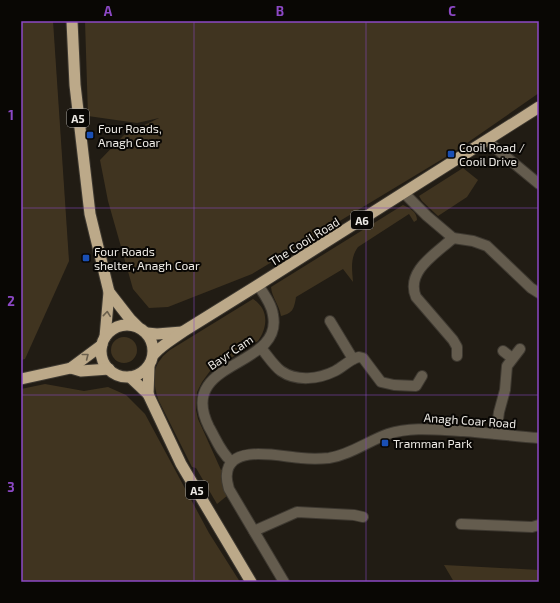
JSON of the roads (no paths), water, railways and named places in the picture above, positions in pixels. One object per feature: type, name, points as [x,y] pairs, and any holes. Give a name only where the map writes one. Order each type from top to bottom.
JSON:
[{"type":"highway","name":"A5","points":[[72,21],[75,85],[90,214],[109,292],[103,341]]},
{"type":"highway","name":"The Cooil Road","points":[[154,354],[160,347],[184,331],[539,107]]},
{"type":"highway","name":"A5","points":[[109,292],[130,319],[143,330]]},
{"type":"highway","points":[[21,379],[71,368],[103,341],[111,329],[117,327],[131,325],[143,330],[152,341],[154,354],[149,366],[140,373],[130,377],[118,375],[109,369],[104,363],[102,356],[103,341]]},
{"type":"highway","name":"The Cooil Road","points":[[143,330],[157,334],[184,331]]},
{"type":"highway","name":"A5","points":[[148,394],[149,366]]},
{"type":"highway","points":[[71,368],[81,371],[109,369]]},
{"type":"highway","name":"A5","points":[[130,377],[148,394],[182,464],[251,582]]},
{"type":"street","points":[[487,141],[539,184]]},
{"type":"street","points":[[404,193],[427,216],[453,238],[473,240],[486,246],[531,288],[539,293]]},
{"type":"street","points":[[453,238],[426,261],[417,275],[414,291],[416,297],[457,347],[457,356]]},
{"type":"street","name":"Bayr Cam","points":[[232,462],[227,458],[222,450],[206,420],[203,410],[203,399],[205,390],[217,375],[261,348],[272,334],[274,327],[274,316],[258,285]]},
{"type":"street","points":[[330,321],[353,359]]},
{"type":"street","points":[[261,348],[281,371],[301,378],[312,378],[325,375],[359,357],[363,358],[381,382],[394,386],[416,386],[422,376]]},
{"type":"street","points":[[496,434],[499,412],[505,390],[507,366],[520,349]]},
{"type":"street","points":[[503,351],[512,358]]},
{"type":"street","name":"Anagh Coar Road","points":[[232,462],[241,456],[250,454],[269,454],[302,459],[340,456],[388,434],[406,430],[432,429],[539,438]]},
{"type":"street","points":[[232,462],[226,475],[229,489],[284,582]]},
{"type":"street","points":[[254,531],[297,512],[358,514]]},
{"type":"street","points":[[461,524],[532,527],[539,525]]},
{"type":"place","name":"Four Roads, Anagh Coar","points":[[90,135]]},
{"type":"place","name":"Cooil Road / Cooil Drive","points":[[451,154]]},
{"type":"place","name":"Four Roads shelter, Anagh Coar","points":[[86,258]]},
{"type":"place","name":"Tramman Park","points":[[385,443]]}]
